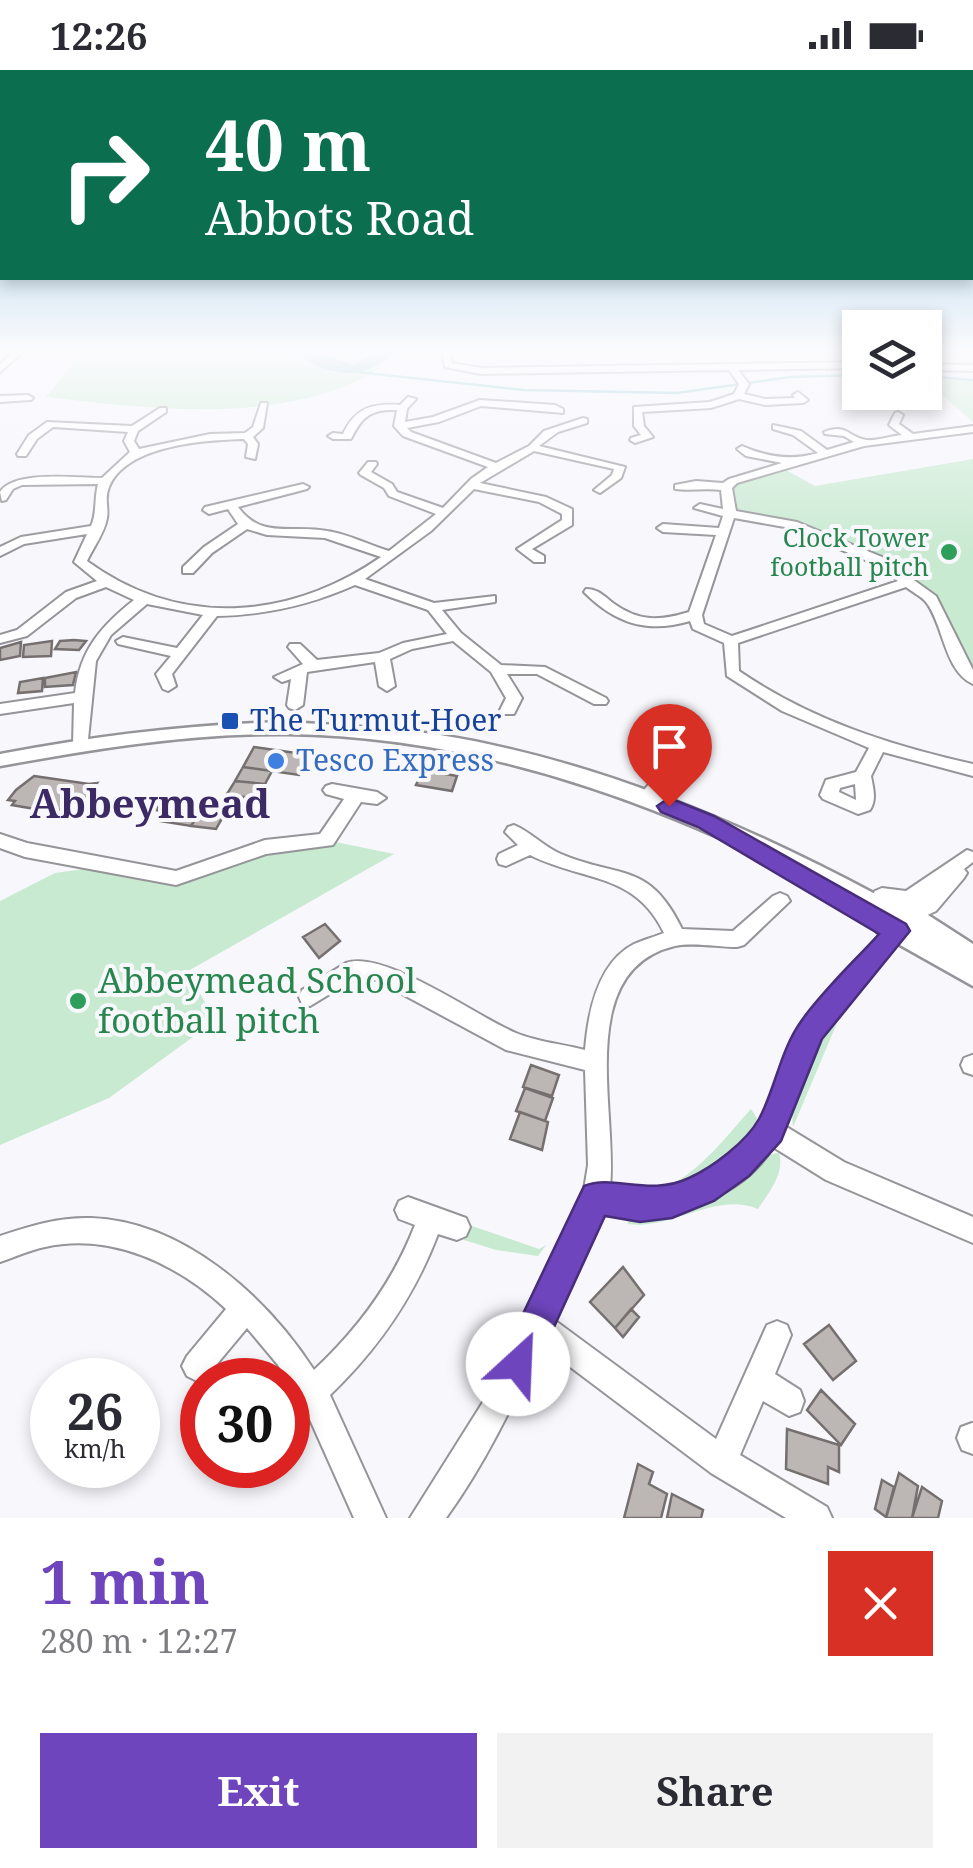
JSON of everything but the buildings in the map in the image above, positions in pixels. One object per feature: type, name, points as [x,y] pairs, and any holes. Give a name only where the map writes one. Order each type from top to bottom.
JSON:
[{"type":"street","points":[[136,452],[129,440],[134,429],[150,419]]},
{"type":"street","points":[[260,419],[258,428],[246,436],[210,437],[136,452],[105,481],[99,502],[102,518],[80,562],[103,583],[143,600],[212,613],[272,608],[354,580],[444,513],[472,484],[533,448],[621,463],[617,476],[600,490]]},
{"type":"street","points":[[347,437],[353,419]]},
{"type":"street","points":[[399,426],[401,419]]},
{"type":"street","points":[[399,426],[439,419]]},
{"type":"street","points":[[635,440],[648,438],[636,419]]},
{"type":"street","points":[[897,419],[894,425],[913,438]]},
{"type":"street","points":[[533,448],[536,441],[558,428],[583,420]]},
{"type":"street","points":[[22,454],[48,423],[134,429]]},
{"type":"street","points":[[399,426],[407,434],[497,467]]},
{"type":"street","points":[[777,427],[797,433],[826,454]]},
{"type":"street","points":[[726,488],[733,480],[863,443],[950,438],[973,427]]},
{"type":"street","points":[[829,432],[846,434],[863,443]]},
{"type":"street","points":[[246,436],[254,444],[251,457]]},
{"type":"street","points":[[333,436],[361,438]]},
{"type":"street","points":[[742,449],[793,462]]},
{"type":"street","points":[[363,471],[404,500],[444,513]]},
{"type":"street","points":[[2,498],[18,480],[105,481]]},
{"type":"street","points":[[472,484],[542,499],[568,512],[568,522],[523,549]]},
{"type":"street","points":[[678,487],[696,484],[726,488]]},
{"type":"street","points":[[209,510],[303,487]]},
{"type":"street","points":[[726,488],[730,513],[695,615],[698,626],[731,641],[909,582]]},
{"type":"street","points":[[231,505],[245,525],[267,531],[326,534],[387,555]]},
{"type":"street","points":[[700,508],[793,525],[877,560],[931,599],[965,671],[973,679]]},
{"type":"street","points":[[192,566],[245,525]]},
{"type":"street","points":[[663,528],[723,532]]},
{"type":"street","points":[[0,552],[20,540],[96,529]]},
{"type":"street","points":[[508,545],[539,559]]},
{"type":"street","points":[[354,580],[432,607],[479,602]]},
{"type":"street","points":[[0,638],[22,633],[71,595],[103,583]]},
{"type":"street","points":[[591,592],[631,623],[650,626],[695,615]]},
{"type":"street","points":[[81,745],[89,653],[107,626],[143,600]]},
{"type":"street","points":[[432,607],[456,636],[497,669],[514,698],[508,710]]},
{"type":"street","points":[[162,678],[212,613]]},
{"type":"street","points":[[282,677],[307,668],[382,657],[408,646],[456,636]]},
{"type":"street","points":[[123,641],[178,654]]},
{"type":"street","points":[[731,641],[732,673],[749,686],[878,747],[973,770]]},
{"type":"street","points":[[295,647],[307,668],[295,706]]},
{"type":"street","points":[[382,657],[387,686]]},
{"type":"street","points":[[497,669],[540,670],[600,701]]},
{"type":"street","points":[[0,709],[83,697]]},
{"type":"street","points":[[0,760],[81,745],[240,729],[352,732],[427,740],[510,756],[647,798],[913,912],[973,976]]},
{"type":"street","points":[[862,776],[878,747]]},
{"type":"street","points":[[647,798],[670,769]]},
{"type":"street","points":[[332,790],[377,798]]},
{"type":"street","points":[[0,841],[32,852],[176,878],[265,847],[326,840],[356,794]]},
{"type":"street","points":[[706,822],[741,829],[780,844],[913,912],[973,956]]},
{"type":"street","points":[[514,832],[529,848],[550,860],[642,886],[662,902],[676,937]]},
{"type":"street","points":[[506,859],[529,848]]},
{"type":"street","points":[[596,1198],[640,1205],[684,1198],[721,1178],[770,1131],[796,1058],[812,1030],[970,852]]},
{"type":"street","points":[[426,1518],[477,1444],[596,1198],[601,1166],[593,1062],[604,998],[615,975],[636,954],[676,937],[732,940],[748,932],[780,900]]},
{"type":"street","points":[[310,997],[354,969],[379,972],[514,1044],[593,1062]]},
{"type":"street","points":[[770,1131],[835,1170],[973,1230]]},
{"type":"street","points":[[312,1392],[356,1350],[408,1280],[432,1218]]},
{"type":"street","points":[[0,1248],[20,1238],[76,1230],[140,1237],[203,1270],[246,1306],[312,1392],[370,1518]]},
{"type":"street","points":[[204,1358],[246,1306]]},
{"type":"street","points":[[536,1324],[722,1462],[816,1518]]},
{"type":"street","points":[[722,1462],[777,1335]]},
{"type":"street","points":[[756,1379],[788,1401]]},
{"type":"green space","points":[[973,459],[973,679],[935,604],[908,580],[836,541],[730,513],[726,487],[733,481],[767,471],[786,470],[815,486]]},
{"type":"green space","points":[[326,840],[394,854],[188,971],[215,1021],[109,1098],[0,1145],[0,901],[55,873],[106,866],[150,876]]},
{"type":"green space","points":[[871,980],[837,1023],[793,1127],[797,1085],[805,1065],[827,1028]]},
{"type":"green space","points":[[751,1109],[760,1123],[719,1164],[674,1185],[635,1194],[637,1187],[653,1189],[684,1176],[715,1150]]},
{"type":"green space","points":[[779,1153],[778,1175],[758,1209],[726,1205],[662,1222],[628,1224],[627,1218],[675,1212],[709,1200],[763,1158]]},
{"type":"green space","points":[[469,1225],[539,1249],[546,1245],[538,1256],[496,1250],[464,1240]]},
{"type":"place","name":"Clock Tower football pitch","points":[[949,552]]},
{"type":"place","name":"The Turmut-Hoer","points":[[230,721]]},
{"type":"place","name":"Tesco Express","points":[[276,761]]},
{"type":"place","name":"Abbeymead School football pitch","points":[[78,1001]]},
{"type":"district","name":"Abbeymead","points":[[150,804]]},
{"type":"route","points":[[518,1364],[596,1198],[640,1205],[672,1202],[703,1189],[738,1165],[770,1131],[796,1058],[812,1030],[897,931],[706,822],[669,806]]}]
